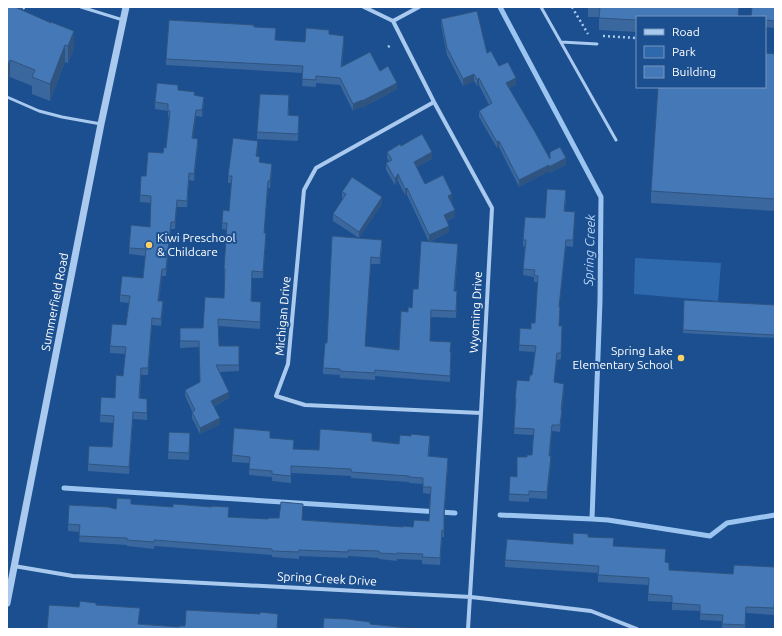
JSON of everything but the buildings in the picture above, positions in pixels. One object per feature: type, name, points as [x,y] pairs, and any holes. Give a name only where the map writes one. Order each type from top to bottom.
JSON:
[{"type":"street","name":"Summerfield Road","points":[[7,602],[101,124],[126,7]]},
{"type":"street","points":[[364,7],[393,21],[419,7]]},
{"type":"street","name":"Wyoming Drive","points":[[393,21],[434,102],[492,208],[468,629]]},
{"type":"street","name":"Michigan Drive","points":[[434,102],[316,168],[313,173],[304,190],[288,364],[276,396],[305,405],[481,413]]},
{"type":"street","name":"Spring Creek Drive","points":[[14,566],[74,576],[471,597],[591,612],[637,629]]},
{"type":"lane","points":[[81,7],[123,20]]},
{"type":"lane","points":[[542,7],[616,140]]},
{"type":"lane","points":[[561,42],[597,44]]},
{"type":"lane","points":[[7,97],[39,111],[62,118],[101,124]]},
{"type":"path","points":[[16,15],[25,7]]},
{"type":"path","points":[[572,7],[588,35],[595,35]]},
{"type":"path","points":[[601,36],[636,38]]},
{"type":"green space","points":[[635,258],[721,263],[718,301],[634,294]]},
{"type":"waterway","name":"Spring Creek","points":[[500,7],[601,197],[600,301],[592,519],[608,520],[710,536],[727,523],[775,515]]},
{"type":"waterway","points":[[64,488],[455,513]]},
{"type":"waterway","name":"Spring Creek","points":[[500,515],[592,519]]},
{"type":"place","name":"Kiwi Preschool & Childcare","points":[[149,245]]},
{"type":"place","name":"Spring Lake Elementary School","points":[[681,358]]}]
